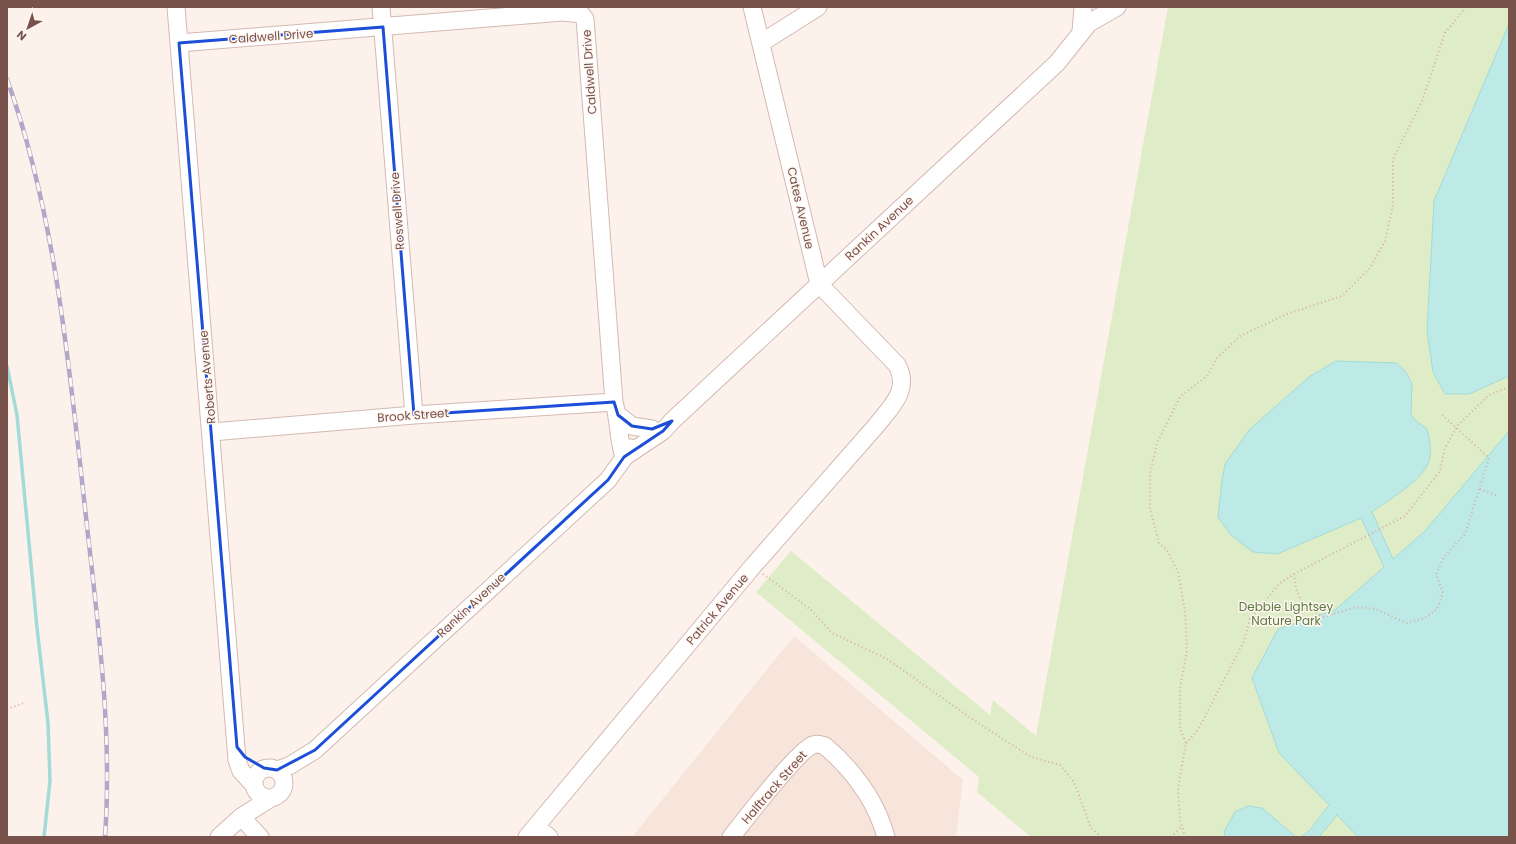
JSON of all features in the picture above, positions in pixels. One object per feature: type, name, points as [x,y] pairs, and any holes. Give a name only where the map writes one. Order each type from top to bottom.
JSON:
[{"type":"street","name":"Roberts Avenue","points":[[176,7],[212,432],[237,760],[241,771],[254,786]]},
{"type":"street","name":"Roswell Drive","points":[[381,7],[414,415]]},
{"type":"street","name":"Cates Avenue","points":[[752,7],[819,284]]},
{"type":"street","points":[[761,43],[818,7]]},
{"type":"street","points":[[1081,32],[1084,7]]},
{"type":"street","name":"Rankin Avenue","points":[[624,457],[663,431],[819,284],[1057,64],[1089,22],[1118,7]]},
{"type":"street","name":"Caldwell Drive","points":[[179,43],[563,12],[581,14],[585,19],[616,408],[619,435],[624,457]]},
{"type":"street","name":"Patrick Avenue","points":[[537,834],[753,566],[889,410],[899,394],[902,380],[897,365],[819,284]]},
{"type":"street","points":[[616,408],[632,426],[652,429]]},
{"type":"street","name":"Brook Street","points":[[212,432],[414,415],[616,408]]},
{"type":"street","name":"Rankin Avenue","points":[[270,769],[289,766],[315,750],[608,480],[637,440],[652,429],[672,421]]},
{"type":"street","name":"Halftrack Street","points":[[731,837],[796,758],[807,748],[820,744],[826,746],[853,773],[867,794],[886,837]]},
{"type":"street","points":[[237,747],[245,757],[270,769],[283,777],[284,782],[276,795],[260,794],[254,786],[255,776],[270,769]]},
{"type":"street","name":"Rankin Avenue","points":[[219,837],[241,817],[276,795],[296,777],[315,750]]},
{"type":"street","name":"Rankin Avenue","points":[[241,817],[254,786]]},
{"type":"street","points":[[241,817],[260,837]]},
{"type":"path","points":[[1186,743],[1180,729],[1180,688],[1186,651],[1185,612],[1178,572],[1167,550],[1159,543],[1150,509],[1150,474],[1157,443],[1180,397],[1207,376],[1217,358],[1240,336],[1288,314],[1342,296],[1370,268],[1385,241],[1394,205],[1393,159],[1422,101],[1445,33],[1466,7]]},
{"type":"path","points":[[1184,837],[1178,788],[1186,743],[1198,730],[1244,641],[1250,620],[1279,584],[1294,574],[1405,516],[1440,471],[1445,448],[1456,428],[1489,395],[1509,387]]},
{"type":"path","points":[[1294,574],[1296,588],[1305,608],[1323,617],[1357,607],[1375,609],[1407,623],[1425,618],[1437,609],[1443,593],[1436,574],[1444,557],[1465,534],[1489,458],[1440,413]]},
{"type":"path","points":[[1480,489],[1498,496]]},
{"type":"path","points":[[753,566],[811,610],[832,633],[887,660],[975,721],[1031,757],[1060,765],[1074,782],[1091,828],[1101,837]]},
{"type":"path","points":[[7,709],[24,703]]},
{"type":"path","points":[[1172,837],[1182,826]]},
{"type":"highlighted area","points":[[383,27],[414,415],[614,402],[618,415],[632,426],[652,429],[672,421],[663,431],[624,457],[608,480],[315,750],[277,770],[264,768],[245,757],[237,747],[179,43]]},
{"type":"shaded area","points":[[794,636],[963,780],[956,837],[632,837]]},
{"type":"green space","name":"Debbie Lightsey Nature Park","points":[[1168,7],[1509,7],[1509,837],[1031,837],[977,792],[979,777],[756,592],[791,551],[990,715],[993,700],[1036,736]]},
{"type":"water","points":[[1509,24],[1509,376],[1469,394],[1445,394],[1433,372],[1427,331],[1434,201]]},
{"type":"water","points":[[1336,361],[1396,363],[1406,372],[1412,384],[1411,414],[1416,421],[1427,429],[1430,443],[1430,457],[1427,466],[1417,479],[1410,485],[1372,512],[1393,559],[1425,531],[1509,431],[1509,837],[1358,837],[1337,815],[1319,837],[1301,837],[1310,830],[1329,805],[1279,753],[1252,678],[1278,629],[1335,610],[1384,567],[1361,518],[1277,554],[1253,552],[1231,535],[1218,517],[1225,464],[1250,429],[1309,377]]},
{"type":"water","points":[[1248,806],[1262,808],[1296,837],[1225,837],[1224,832],[1235,812]]},
{"type":"waterway","points":[[7,366],[17,415],[37,628],[48,723],[50,781],[44,837]]},
{"type":"railway","points":[[7,79],[37,182],[48,234],[58,286],[72,392],[102,668],[107,752],[105,837]]}]
